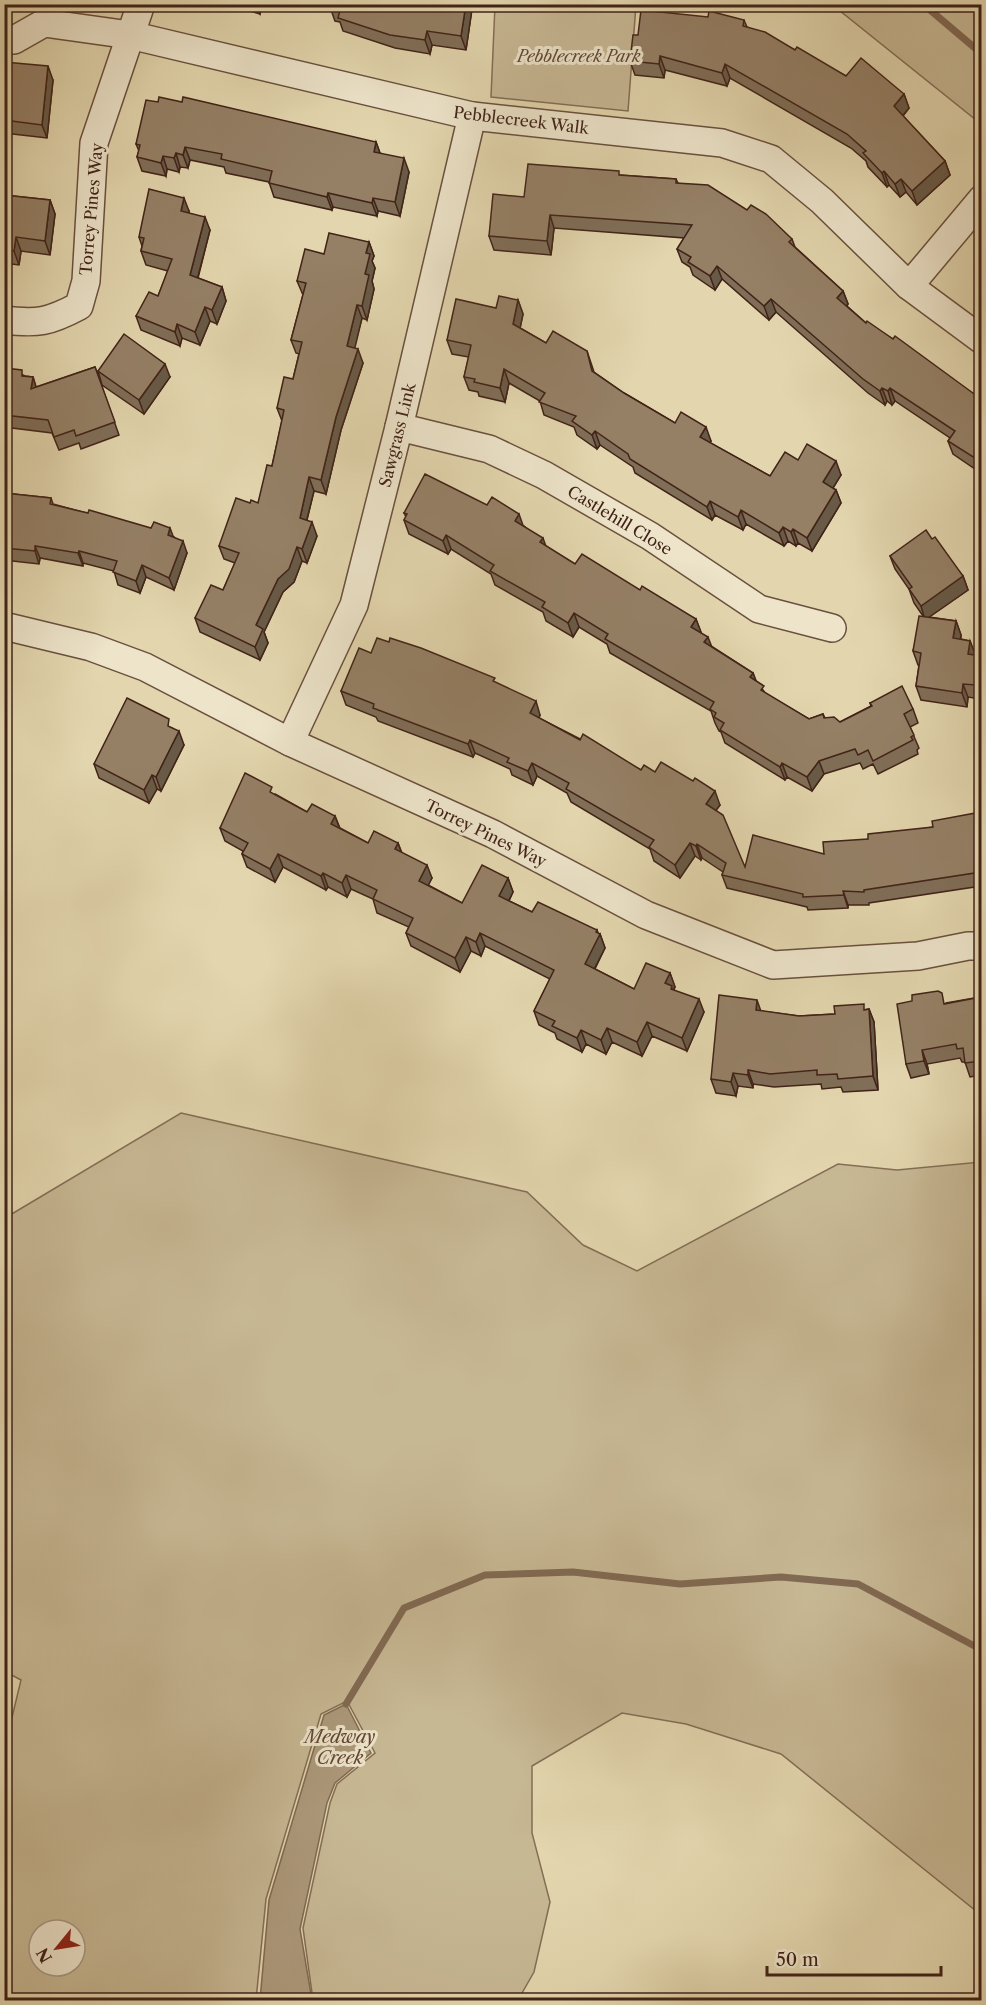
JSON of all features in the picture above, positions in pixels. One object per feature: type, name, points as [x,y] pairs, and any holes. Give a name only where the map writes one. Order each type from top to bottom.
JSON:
[{"type":"street","name":"Torrey Pines Way","points":[[4,320],[26,323],[53,320],[79,306],[86,281],[94,143],[141,4]]},
{"type":"street","name":"Pebblecreek Walk","points":[[4,40],[14,40],[44,23],[130,35],[472,116],[722,143],[771,159],[822,201],[909,286],[981,340]]},
{"type":"street","name":"Sawgrass Link","points":[[290,742],[354,605],[399,427],[472,116]]},
{"type":"street","points":[[909,286],[981,199]]},
{"type":"street","name":"Castlehill Close","points":[[399,427],[489,449],[544,475],[650,536],[759,609],[832,628]]},
{"type":"street","name":"Torrey Pines Way","points":[[4,626],[91,647],[145,667],[290,742],[493,834],[646,915],[773,965],[918,956],[968,946],[981,946]]},
{"type":"green space","name":"Pebblecreek Park","points":[[495,5],[636,5],[628,111],[491,97]]},
{"type":"green space","points":[[814,5],[981,5],[981,124],[840,11]]},
{"type":"green space","points":[[181,1113],[527,1192],[583,1245],[637,1271],[838,1164],[897,1170],[981,1162],[981,1915],[781,1754],[686,1724],[622,1713],[532,1766],[532,1833],[550,1902],[534,1972],[518,2000],[313,2000],[303,1928],[330,1803],[337,1784],[375,1753],[347,1701],[321,1714],[266,1899],[256,2000],[5,2000],[5,1732],[9,1730],[21,1680],[4,1671],[5,1218]]},
{"type":"water","name":"Medway Creek","points":[[346,1704],[371,1753],[335,1783],[327,1803],[300,1929],[312,2000],[260,2000],[269,1900],[324,1715]]},
{"type":"building","points":[[331,4],[466,4],[461,36],[427,31],[425,40],[390,35],[338,18],[340,10],[330,7]]},
{"type":"building","points":[[641,10],[708,17],[709,11],[744,20],[743,26],[765,32],[795,50],[797,47],[846,76],[861,58],[904,94],[894,106],[945,161],[912,191],[901,179],[895,184],[884,171],[882,173],[863,153],[866,151],[847,134],[725,64],[722,73],[660,56],[659,64],[630,61],[633,35],[638,35]]},
{"type":"building","points":[[4,62],[48,66],[42,125],[4,120]]},
{"type":"building","points":[[159,97],[182,102],[183,97],[376,142],[374,152],[404,158],[395,202],[373,198],[372,203],[328,193],[327,197],[269,183],[272,171],[221,159],[222,154],[185,147],[183,155],[176,153],[174,158],[163,156],[161,163],[137,157],[140,145],[136,144],[146,100],[158,102]]},
{"type":"building","points":[[528,164],[619,171],[619,175],[676,179],[676,183],[708,185],[747,210],[751,205],[766,214],[792,239],[789,242],[843,291],[837,298],[866,323],[867,321],[893,339],[895,336],[977,396],[981,393],[981,462],[948,441],[955,431],[890,388],[888,391],[882,388],[880,391],[863,379],[771,299],[764,306],[717,266],[710,276],[688,262],[691,257],[677,249],[692,225],[550,215],[547,241],[489,236],[493,194],[524,197]]},
{"type":"building","points":[[149,189],[184,198],[181,211],[205,217],[190,275],[222,287],[212,310],[205,307],[195,332],[177,324],[175,332],[136,316],[149,292],[158,296],[172,259],[141,251],[144,238],[139,237]]},
{"type":"building","points":[[4,195],[50,200],[45,241],[16,237],[14,251],[4,250]]},
{"type":"building","points":[[329,233],[369,242],[366,253],[370,254],[365,274],[369,275],[362,306],[357,305],[347,346],[358,349],[336,417],[321,480],[309,477],[300,518],[312,522],[302,549],[297,547],[289,569],[278,579],[256,625],[263,629],[255,647],[195,618],[211,585],[223,590],[239,553],[219,546],[236,498],[258,503],[267,465],[272,466],[284,410],[277,408],[284,377],[293,379],[302,342],[291,340],[306,283],[297,281],[305,249],[324,254]]},
{"type":"building","points":[[499,296],[518,300],[513,324],[546,343],[553,331],[587,351],[592,371],[624,393],[675,423],[681,412],[706,427],[700,437],[770,476],[785,452],[798,460],[807,444],[836,461],[823,482],[836,490],[807,538],[793,529],[791,532],[783,527],[779,533],[741,510],[738,517],[710,501],[707,507],[630,459],[628,454],[595,431],[592,435],[572,421],[576,416],[539,402],[545,393],[504,369],[500,388],[474,382],[475,379],[464,377],[471,345],[447,340],[456,299],[496,308]]},
{"type":"building","points":[[124,334],[165,364],[139,400],[98,371]]},
{"type":"building","points":[[4,362],[5,368],[22,370],[22,376],[33,377],[31,389],[95,367],[115,422],[76,436],[74,430],[54,437],[48,420],[4,415]]},
{"type":"building","points":[[425,474],[487,505],[492,497],[519,514],[515,521],[543,538],[540,542],[575,564],[582,554],[640,590],[642,586],[696,619],[691,627],[708,637],[704,642],[753,673],[750,677],[764,686],[761,690],[809,719],[823,714],[824,718],[834,717],[840,722],[872,706],[870,703],[902,686],[913,709],[904,714],[914,735],[911,737],[913,740],[873,761],[868,750],[858,755],[855,749],[819,761],[807,777],[782,763],[780,767],[720,730],[724,723],[714,717],[716,713],[710,709],[714,702],[605,639],[608,634],[574,613],[568,623],[542,607],[545,602],[490,571],[494,565],[446,535],[443,541],[404,520],[407,514],[404,513]]},
{"type":"building","points":[[4,493],[51,498],[50,504],[88,513],[89,510],[151,528],[154,522],[170,528],[168,535],[183,541],[169,578],[142,565],[136,581],[113,572],[117,561],[79,551],[78,553],[35,546],[35,551],[4,548]]},
{"type":"building","points":[[926,530],[932,539],[935,537],[963,576],[921,606],[909,589],[912,587],[890,556]]},
{"type":"building","points":[[919,616],[956,621],[953,638],[970,641],[968,654],[981,656],[976,685],[963,684],[962,693],[916,686],[921,653],[913,651]]},
{"type":"building","points":[[377,638],[389,642],[390,638],[421,648],[495,678],[493,681],[536,701],[530,713],[580,740],[583,734],[641,770],[644,765],[655,772],[661,762],[693,781],[695,778],[715,791],[706,804],[723,815],[745,867],[753,835],[824,854],[823,842],[868,839],[868,834],[933,827],[932,821],[981,812],[981,872],[864,890],[864,892],[843,891],[844,895],[803,897],[803,894],[722,875],[726,863],[697,844],[696,846],[690,843],[675,865],[649,847],[654,840],[566,789],[569,783],[532,763],[528,771],[507,762],[509,758],[470,740],[468,744],[373,708],[374,704],[341,691],[359,648],[371,653]]},
{"type":"building","points":[[127,698],[169,719],[168,726],[179,731],[156,777],[152,775],[144,790],[94,764]]},
{"type":"building","points":[[245,773],[272,787],[270,792],[307,812],[312,804],[335,816],[331,824],[368,843],[374,831],[398,843],[395,849],[427,865],[419,881],[462,903],[482,865],[508,878],[499,896],[532,912],[538,902],[597,930],[596,932],[600,934],[585,964],[634,989],[646,963],[670,973],[665,983],[672,986],[671,989],[699,999],[682,1038],[647,1022],[637,1042],[607,1028],[601,1040],[581,1030],[577,1038],[552,1026],[555,1021],[534,1011],[554,970],[480,933],[476,942],[466,937],[455,958],[406,933],[413,918],[373,899],[377,890],[346,875],[342,883],[323,873],[321,876],[278,854],[270,869],[242,854],[248,843],[220,828]]},
{"type":"building","points":[[938,991],[942,993],[944,1004],[981,997],[981,1061],[965,1063],[963,1048],[957,1049],[956,1044],[922,1050],[924,1061],[906,1064],[897,1004],[912,1001],[912,995]]},
{"type":"building","points":[[719,995],[757,1000],[756,1010],[799,1016],[835,1014],[834,1006],[864,1004],[864,1010],[869,1009],[873,1076],[838,1079],[837,1074],[817,1075],[817,1070],[770,1074],[748,1070],[748,1075],[733,1073],[731,1082],[711,1079]]},
{"type":"waterway","points":[[923,4],[982,54]]},
{"type":"waterway","name":"Medway Creek","points":[[346,1704],[404,1608],[485,1575],[573,1572],[680,1584],[781,1577],[858,1584],[982,1650]]}]
